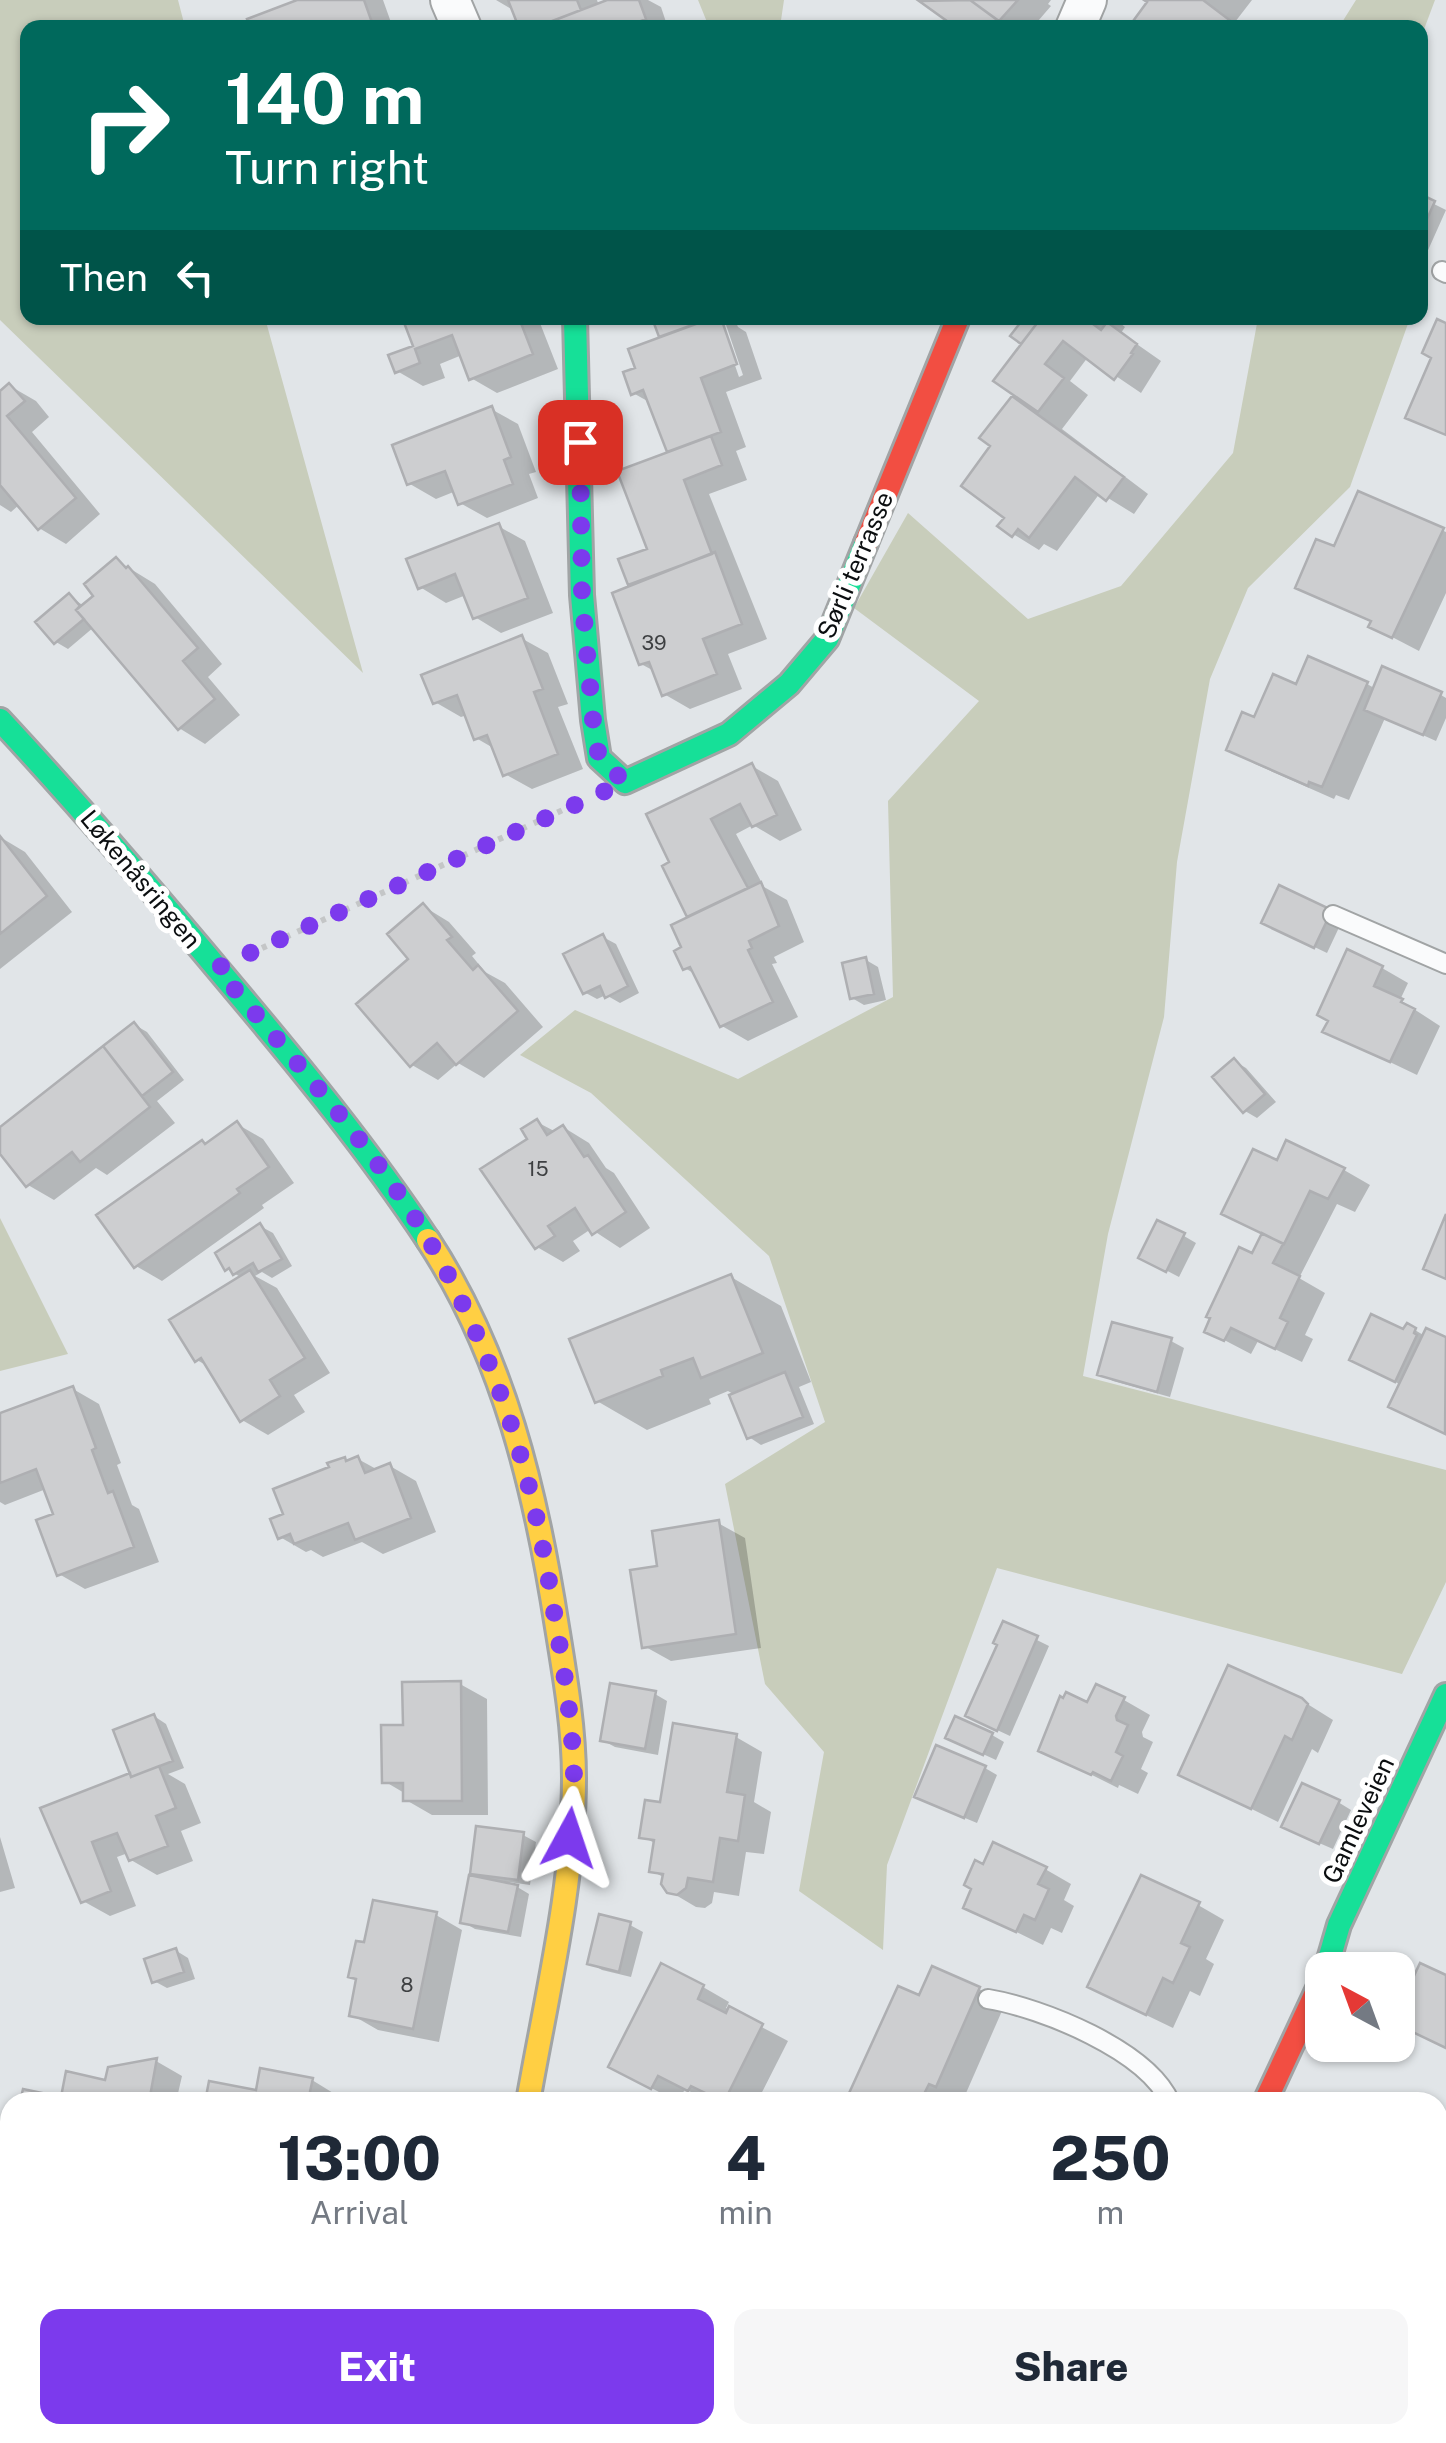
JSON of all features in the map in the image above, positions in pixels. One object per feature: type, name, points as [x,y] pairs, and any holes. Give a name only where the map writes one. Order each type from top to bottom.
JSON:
[{"type":"street","points":[[576,325],[582,595],[593,720],[599,758],[625,782]]},
{"type":"street","name":"Sørli terrasse","points":[[625,782],[729,734],[789,684],[827,639],[955,325]]},
{"type":"street","name":"Løkenåsringen","points":[[0,720],[101,830],[390,1183],[438,1256],[480,1339],[520,1442],[544,1544],[574,1778],[564,1898],[530,2092]]},
{"type":"street","name":"Gamleveien","points":[[1332,1952],[1340,1926],[1446,1695]]},
{"type":"street","points":[[1270,2092],[1305,2016]]},
{"type":"lane","points":[[1333,915],[1446,964]]},
{"type":"lane","points":[[988,1999],[1045,2013],[1131,2058],[1153,2074],[1164,2092]]},
{"type":"path","points":[[217,968],[625,782]]},
{"type":"green space","points":[[0,0],[178,0],[183,20],[20,20],[20,325],[267,325],[363,673],[0,320]]},
{"type":"green space","points":[[698,0],[784,0],[781,20],[706,20]]},
{"type":"green space","points":[[1356,0],[1435,0],[1428,20],[1343,20]]},
{"type":"green space","points":[[1257,325],[1408,325],[1350,487],[1248,588],[1210,679],[1177,862],[1164,1017],[1108,1234],[1083,1376],[1446,1470],[1446,1582],[1402,1674],[997,1568],[887,1865],[883,1950],[799,1891],[824,1752],[765,1684],[725,1484],[825,1422],[769,1256],[591,1093],[520,1055],[575,1010],[738,1079],[893,997],[888,801],[979,701],[854,608],[908,513],[1028,619],[1121,586],[1233,453]]},
{"type":"green space","points":[[0,1218],[68,1354],[0,1371]]},
{"type":"building","points":[[297,0],[364,0],[371,20],[247,20]]},
{"type":"building","points":[[508,0],[577,0],[581,10],[555,20],[516,20]]},
{"type":"building","points":[[607,0],[639,0],[646,19],[644,20],[555,20]]},
{"type":"building","points":[[970,0],[997,20],[945,20],[919,1]]},
{"type":"building","points":[[970,0],[1018,0],[998,20]]},
{"type":"building","points":[[1144,0],[1203,0],[1229,20],[1134,20],[1147,2]]},
{"type":"building","points":[[1428,198],[1435,201],[1428,217]]},
{"type":"building","points":[[1437,319],[1446,323],[1446,435],[1405,418],[1431,358],[1422,353]]},
{"type":"building","points":[[405,325],[522,325],[533,354],[469,380],[452,335],[415,349],[420,363],[395,373],[388,355],[413,346]]},
{"type":"building","points":[[655,325],[692,325],[659,337]]},
{"type":"building","points":[[693,325],[723,325],[737,364],[701,378],[721,432],[667,452],[643,390],[631,395],[623,372],[635,368],[628,349]]},
{"type":"building","points":[[1019,325],[1036,325],[1021,344],[1010,336]]},
{"type":"building","points":[[1036,325],[1094,325],[1101,330],[1111,325],[1137,344],[1114,380],[1063,341],[1045,364],[1064,378],[1038,412],[993,381]]},
{"type":"building","points":[[9,383],[25,401],[7,416],[76,498],[38,530],[0,485],[0,391]]},
{"type":"building","points":[[1012,396],[1124,477],[1106,501],[1075,477],[1029,538],[1018,529],[1012,537],[997,526],[1004,518],[961,486],[990,446],[979,438]]},
{"type":"building","points":[[492,406],[511,457],[504,460],[513,484],[458,505],[445,471],[407,485],[392,445]]},
{"type":"building","points":[[711,436],[722,465],[684,480],[712,554],[628,585],[618,559],[647,549],[617,471]]},
{"type":"building","points":[[1358,491],[1444,528],[1392,638],[1368,627],[1371,621],[1295,588],[1316,539],[1334,546]]},
{"type":"building","points":[[499,523],[528,598],[473,619],[455,574],[418,589],[406,559]]},
{"type":"building","points":[[715,552],[742,624],[703,639],[717,674],[662,696],[649,662],[639,665],[612,593]]},
{"type":"building","points":[[116,557],[198,648],[183,661],[215,699],[178,730],[76,610],[93,596],[84,584]]},
{"type":"building","points":[[69,593],[80,606],[76,610],[84,619],[54,644],[35,622]]},
{"type":"building","points":[[522,635],[543,689],[534,692],[558,754],[503,776],[487,735],[474,740],[457,695],[433,704],[421,675]]},
{"type":"building","points":[[1308,656],[1368,682],[1322,787],[1309,782],[1308,786],[1226,750],[1242,712],[1254,717],[1273,674],[1296,684]]},
{"type":"building","points":[[1382,666],[1442,692],[1423,735],[1364,710]]},
{"type":"building","points":[[752,763],[777,815],[752,827],[740,804],[711,819],[748,888],[687,917],[662,866],[669,862],[646,814]]},
{"type":"building","points":[[0,836],[47,896],[0,934]]},
{"type":"building","points":[[761,882],[779,926],[749,941],[752,948],[748,950],[773,1002],[720,1027],[690,967],[683,970],[674,951],[681,947],[671,925]]},
{"type":"building","points":[[1279,885],[1332,910],[1314,948],[1261,923]]},
{"type":"building","points":[[423,903],[473,970],[478,965],[518,1011],[456,1065],[437,1043],[410,1067],[356,1004],[408,959],[387,934]]},
{"type":"building","points":[[603,934],[628,986],[605,998],[600,986],[583,994],[563,954]]},
{"type":"building","points":[[1347,949],[1383,966],[1374,986],[1415,1009],[1390,1062],[1322,1032],[1328,1021],[1317,1015]]},
{"type":"building","points":[[866,957],[874,994],[850,999],[842,963]]},
{"type":"building","points":[[134,1022],[173,1072],[142,1096],[103,1046]]},
{"type":"building","points":[[103,1046],[150,1107],[80,1162],[72,1152],[26,1187],[0,1154],[0,1127]]},
{"type":"building","points":[[1234,1058],[1265,1094],[1243,1113],[1212,1077]]},
{"type":"building","points":[[537,1119],[547,1135],[563,1125],[626,1212],[592,1235],[575,1208],[548,1226],[555,1236],[535,1249],[480,1169],[527,1139],[521,1129]]},
{"type":"building","points":[[237,1121],[269,1167],[237,1189],[240,1193],[134,1268],[96,1215],[202,1140],[205,1144]]},
{"type":"building","points":[[1286,1140],[1345,1168],[1328,1199],[1310,1191],[1284,1244],[1221,1214],[1253,1149],[1277,1160]]},
{"type":"building","points":[[1446,1214],[1446,1279],[1423,1269]]},
{"type":"building","points":[[1157,1220],[1185,1233],[1166,1272],[1138,1258]]},
{"type":"building","points":[[260,1223],[282,1259],[258,1272],[253,1263],[233,1275],[229,1268],[225,1271],[215,1253]]},
{"type":"building","points":[[1262,1233],[1283,1244],[1273,1263],[1300,1276],[1280,1318],[1288,1322],[1275,1349],[1231,1328],[1224,1341],[1204,1332],[1210,1318],[1206,1317],[1239,1247],[1252,1253]]},
{"type":"building","points":[[250,1270],[305,1358],[270,1380],[280,1396],[240,1422],[201,1358],[195,1362],[169,1320]]},
{"type":"building","points":[[731,1274],[763,1353],[701,1378],[693,1358],[661,1370],[663,1376],[595,1403],[569,1339]]},
{"type":"building","points":[[1371,1314],[1403,1329],[1407,1323],[1416,1328],[1417,1335],[1395,1382],[1349,1360]]},
{"type":"building","points":[[1112,1322],[1172,1338],[1157,1392],[1097,1375]]},
{"type":"building","points":[[1426,1328],[1446,1337],[1445,1434],[1388,1407]]},
{"type":"building","points":[[785,1372],[803,1417],[747,1439],[729,1395]]},
{"type":"building","points":[[73,1386],[108,1493],[113,1491],[134,1547],[57,1576],[36,1520],[53,1514],[36,1469],[0,1483],[0,1413]]},
{"type":"building","points":[[358,1456],[365,1473],[390,1463],[411,1518],[355,1540],[348,1523],[294,1544],[290,1534],[278,1539],[270,1519],[283,1514],[273,1489],[329,1467],[327,1463]]},
{"type":"building","points":[[719,1520],[736,1634],[642,1648],[630,1570],[657,1566],[652,1531]]},
{"type":"building","points":[[1003,1621],[1038,1636],[997,1731],[965,1716],[997,1645],[993,1643]]},
{"type":"building","points":[[1228,1665],[1308,1704],[1292,1740],[1285,1736],[1251,1809],[1178,1775]]},
{"type":"building","points":[[461,1681],[462,1801],[403,1801],[403,1783],[382,1783],[381,1725],[403,1725],[402,1682]]},
{"type":"building","points":[[610,1683],[656,1691],[645,1749],[600,1741]]},
{"type":"building","points":[[1096,1684],[1125,1697],[1116,1716],[1128,1725],[1116,1752],[1123,1756],[1111,1781],[1038,1751],[1060,1696],[1063,1698],[1066,1692],[1087,1702]]},
{"type":"building","points":[[154,1714],[173,1761],[131,1777],[113,1730]]},
{"type":"building","points":[[955,1716],[993,1733],[983,1755],[945,1738]]},
{"type":"building","points":[[673,1723],[737,1734],[727,1792],[745,1795],[738,1841],[720,1838],[713,1882],[688,1878],[686,1888],[677,1895],[667,1893],[661,1884],[663,1874],[649,1872],[654,1840],[639,1838],[645,1800],[660,1802]]},
{"type":"building","points":[[936,1745],[986,1766],[964,1818],[914,1797]]},
{"type":"building","points":[[159,1766],[176,1808],[156,1816],[168,1846],[129,1861],[117,1833],[92,1842],[111,1891],[81,1903],[40,1808],[130,1773],[131,1777]]},
{"type":"building","points":[[1302,1783],[1340,1800],[1319,1844],[1281,1827]]},
{"type":"building","points":[[476,1826],[524,1832],[518,1880],[470,1874]]},
{"type":"building","points":[[993,1842],[1047,1867],[1038,1884],[1049,1889],[1035,1920],[1024,1915],[1016,1932],[963,1908],[971,1889],[964,1885],[975,1860],[983,1864]]},
{"type":"building","points":[[469,1875],[518,1885],[508,1932],[460,1923]]},
{"type":"building","points":[[1141,1875],[1200,1902],[1181,1943],[1190,1947],[1173,1983],[1163,1978],[1146,2015],[1087,1987]]},
{"type":"building","points":[[373,1900],[437,1912],[413,2029],[349,2016],[356,1979],[348,1977],[356,1941],[364,1942]]},
{"type":"building","points":[[599,1914],[631,1922],[619,1972],[587,1964]]},
{"type":"building","points":[[176,1948],[184,1972],[152,1983],[144,1959]]},
{"type":"building","points":[[661,1963],[704,1985],[698,1999],[726,2013],[729,2006],[763,2024],[729,2092],[703,2092],[691,2086],[688,2091],[658,2076],[651,2089],[608,2067]]},
{"type":"building","points":[[1420,1963],[1446,1975],[1446,2048],[1415,2033],[1415,1974]]},
{"type":"building","points":[[932,1966],[980,1987],[936,2087],[929,2084],[925,2092],[850,2092],[898,1986],[919,1995]]},
{"type":"building","points":[[157,2058],[151,2092],[62,2092],[66,2071],[105,2080],[108,2067]]},
{"type":"building","points":[[260,2068],[313,2078],[310,2092],[207,2092],[209,2081],[256,2090]]},
{"type":"traffic: fast","points":[[575,325],[582,595],[593,720],[599,758],[625,782],[729,734],[789,684],[827,639],[866,543]]},
{"type":"traffic: fast","points":[[0,720],[118,851],[283,1048],[358,1142],[428,1240]]},
{"type":"traffic: fast","points":[[1331,1952],[1339,1925],[1446,1695]]},
{"type":"traffic: slow","points":[[428,1240],[477,1330],[513,1426],[549,1576],[571,1722],[574,1778],[569,1859],[530,2092]]},
{"type":"traffic: jam","points":[[866,543],[955,325]]},
{"type":"traffic: jam","points":[[1270,2092],[1305,2016]]},
{"type":"route","points":[[569,1838],[574,1778],[544,1544],[520,1442],[480,1339],[438,1256],[390,1183],[217,968],[625,782],[599,758],[593,720],[582,595],[580,442]]}]
